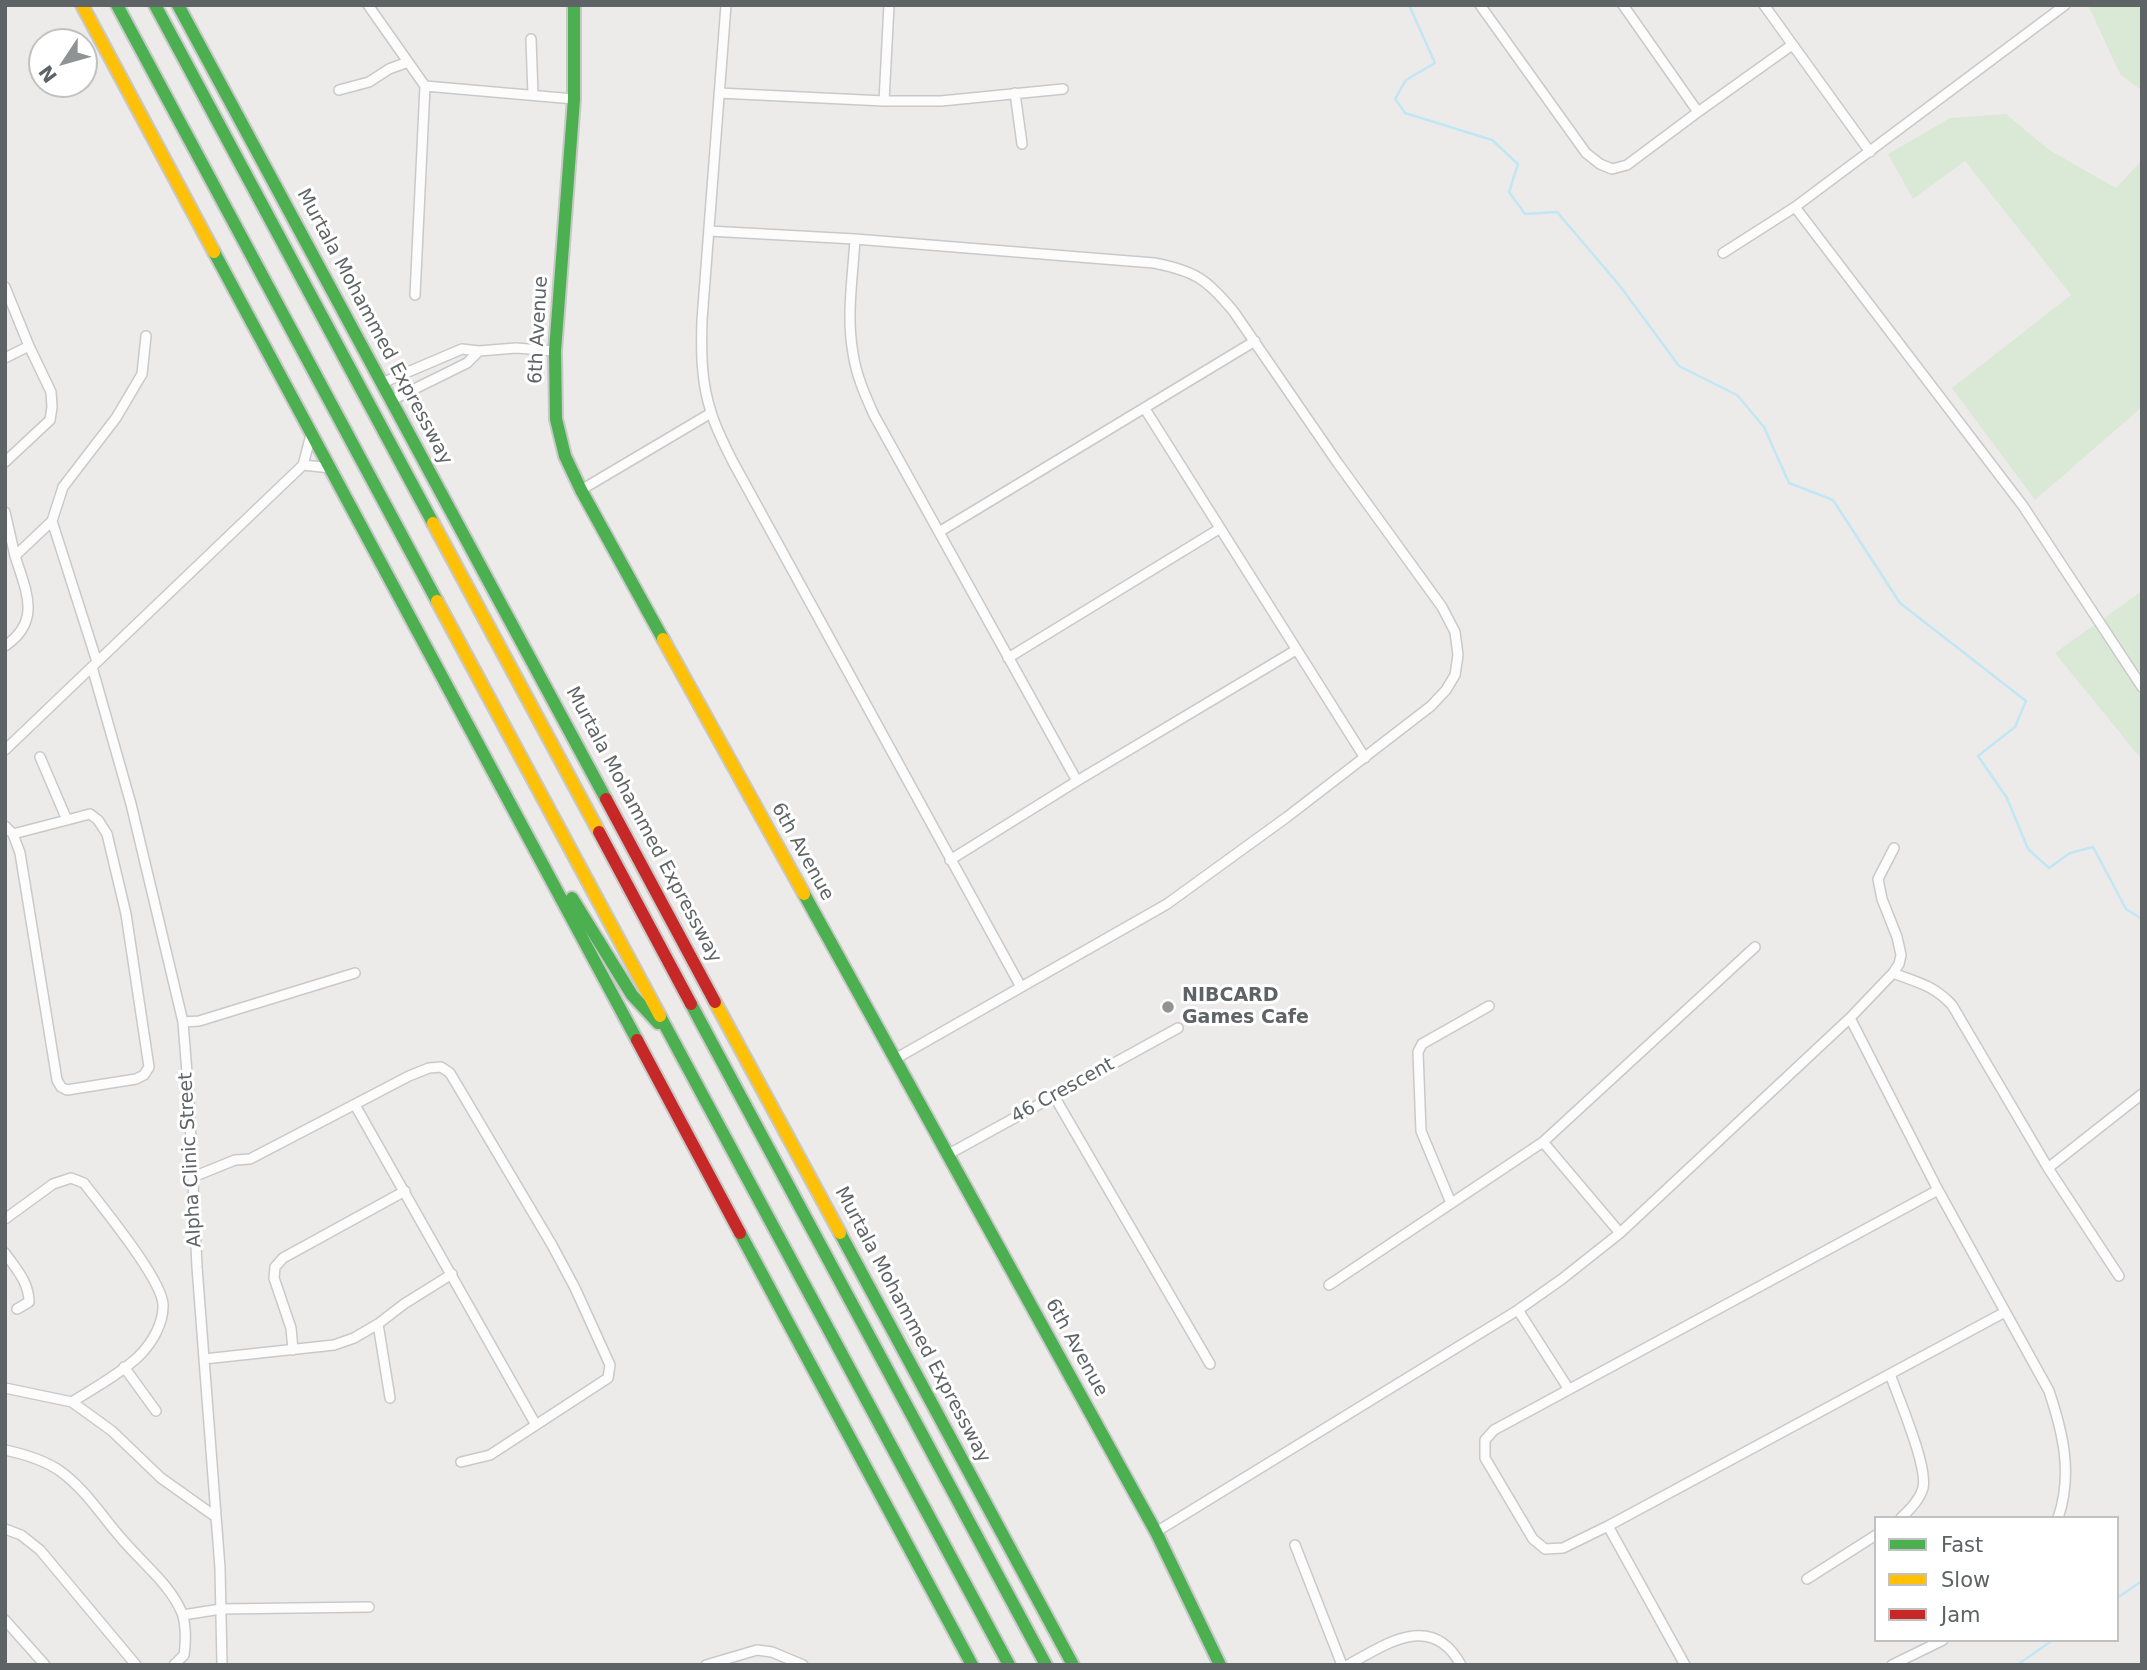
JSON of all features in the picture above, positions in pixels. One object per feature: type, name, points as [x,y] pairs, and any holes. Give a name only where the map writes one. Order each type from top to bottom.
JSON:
[{"type":"main road","points":[[82,5],[972,1665]]},
{"type":"main road","points":[[117,5],[1009,1665]]},
{"type":"main road","points":[[155,5],[1046,1665]]},
{"type":"main road","name":"Murtala Mohammed Expressway","points":[[178,5],[1073,1665]]},
{"type":"main road","name":"6th Avenue","points":[[574,5],[574,99],[555,351],[556,419],[565,456],[581,490],[1156,1532],[1220,1665]]},
{"type":"main road","points":[[533,845],[575,902],[632,995],[675,1042]]},
{"type":"main road","points":[[652,883],[678,980]]},
{"type":"street","points":[[368,5],[425,86],[415,295]]},
{"type":"street","points":[[726,5],[702,320],[701,361],[711,413],[733,462],[1020,987]]},
{"type":"street","points":[[884,101],[889,5]]},
{"type":"street","points":[[1480,5],[1586,153],[1612,169],[1627,165],[1792,45]]},
{"type":"street","points":[[1623,5],[1698,111]]},
{"type":"street","points":[[1764,5],[1870,152]]},
{"type":"street","points":[[1723,253],[1795,207],[2065,5]]},
{"type":"street","points":[[531,39],[533,95]]},
{"type":"street","points":[[339,90],[369,82],[389,69],[408,62]]},
{"type":"street","points":[[425,86],[574,99]]},
{"type":"street","points":[[719,93],[941,101],[1063,89]]},
{"type":"street","points":[[1015,93],[1022,144]]},
{"type":"street","points":[[1795,207],[2023,506],[2142,687]]},
{"type":"street","points":[[709,231],[855,239],[1153,263],[1176,267],[1198,276],[1216,290],[1255,341],[1337,462],[1442,607],[1455,632],[1458,655],[1455,675],[1446,690],[1431,706],[1365,758],[1167,904],[895,1059]]},
{"type":"street","points":[[855,239],[850,329],[860,384],[874,415],[1077,781]]},
{"type":"street","points":[[5,286],[51,392],[52,407],[50,420],[5,461]]},
{"type":"street","points":[[15,556],[52,521],[63,487],[116,418],[142,374],[146,336]]},
{"type":"street","points":[[939,532],[1255,341]]},
{"type":"street","points":[[5,358],[29,346]]},
{"type":"street","points":[[382,383],[462,349],[479,351],[516,348],[555,351]]},
{"type":"street","points":[[391,400],[467,363],[479,351]]},
{"type":"street","points":[[1144,409],[1365,758]]},
{"type":"street","points":[[581,490],[711,413]]},
{"type":"street","points":[[5,750],[303,465],[312,432]]},
{"type":"street","points":[[303,465],[331,468]]},
{"type":"street","points":[[5,512],[29,603],[28,618],[22,632],[5,646]]},
{"type":"street","name":"Alpha Clinic Street","points":[[52,521],[95,664],[183,1022],[220,1568],[222,1665]]},
{"type":"street","points":[[1008,658],[1219,529]]},
{"type":"street","points":[[950,860],[1296,650]]},
{"type":"street","points":[[40,757],[68,820]]},
{"type":"street","points":[[5,826],[13,834],[20,853],[57,1080],[61,1087],[67,1090],[136,1079],[144,1075],[149,1067],[126,914],[107,834],[98,820],[90,814],[13,834]]},
{"type":"street","points":[[1156,1532],[1518,1310],[1620,1233],[1850,1018],[1894,973],[1901,955],[1898,937],[1882,899],[1878,879],[1894,848]]},
{"type":"street","points":[[1329,1285],[1543,1142],[1755,947]]},
{"type":"street","points":[[183,1022],[199,1021],[355,973]]},
{"type":"street","points":[[1894,973],[1929,986],[1941,993],[1952,1005],[2048,1167],[2119,1276]]},
{"type":"street","points":[[1451,1203],[1421,1131],[1418,1052],[1422,1044],[1489,1006]]},
{"type":"street","points":[[1850,1018],[1938,1190],[2049,1391],[2066,1456],[2064,1498],[2059,1516]]},
{"type":"street","name":"46 Crescent","points":[[947,1155],[1178,1028]]},
{"type":"street","points":[[193,1177],[234,1160],[250,1159],[409,1076],[429,1068],[441,1067],[450,1073],[552,1245],[610,1365],[608,1378],[490,1455],[461,1462]]},
{"type":"street","points":[[2048,1167],[2142,1094]]},
{"type":"street","points":[[1054,1096],[1210,1364]]},
{"type":"street","points":[[355,1105],[536,1424]]},
{"type":"street","points":[[1543,1142],[1620,1233]]},
{"type":"street","points":[[5,1219],[52,1184],[71,1178],[84,1183],[153,1278],[163,1302],[161,1320],[151,1341],[138,1357],[72,1402]]},
{"type":"street","points":[[1938,1190],[1494,1430],[1485,1440],[1486,1458],[1533,1539],[1545,1549],[1563,1548],[2005,1312]]},
{"type":"street","points":[[293,1350],[291,1328],[274,1278],[275,1267],[283,1258],[405,1191]]},
{"type":"street","points":[[5,1254],[29,1291],[29,1302],[17,1309]]},
{"type":"street","points":[[204,1359],[334,1345],[354,1338],[378,1324],[452,1274]]},
{"type":"street","points":[[1518,1310],[1568,1388]]},
{"type":"street","points":[[378,1324],[390,1398]]},
{"type":"street","points":[[124,1367],[156,1411]]},
{"type":"street","points":[[1890,1374],[1920,1460],[1924,1485],[1917,1502],[1903,1516]]},
{"type":"street","points":[[5,1388],[72,1402],[113,1431],[161,1478],[216,1517]]},
{"type":"street","points":[[5,1450],[24,1454],[57,1469],[76,1484],[173,1596],[183,1615],[184,1655],[174,1665]]},
{"type":"street","points":[[1608,1526],[1685,1665]]},
{"type":"street","points":[[5,1529],[21,1535],[40,1550],[136,1665]]},
{"type":"street","points":[[1807,1580],[1874,1536]]},
{"type":"street","points":[[1295,1545],[1342,1665]]},
{"type":"street","points":[[183,1615],[221,1609],[369,1607]]},
{"type":"street","points":[[5,1620],[45,1665]]},
{"type":"street","points":[[1348,1665],[1382,1646],[1417,1634],[1438,1638],[1457,1657],[1461,1665]]},
{"type":"street","points":[[1892,1665],[1939,1642]]},
{"type":"street","points":[[706,1665],[757,1650],[772,1652],[803,1665]]},
{"type":"green space","points":[[2088,5],[2142,5],[2142,91],[2120,74]]},
{"type":"green space","points":[[2006,114],[2049,150],[2116,188],[2142,160],[2142,407],[2035,500],[1952,388],[2071,295],[1965,161],[1913,199],[1888,154],[1950,118]]},
{"type":"green space","points":[[2142,591],[2142,760],[2055,653]]},
{"type":"waterway","points":[[1409,5],[1435,63],[1406,80],[1395,99],[1405,113],[1492,140],[1518,164],[1509,192],[1525,214],[1557,212],[1620,286],[1679,366],[1737,395],[1764,427],[1789,483],[1833,500],[1900,603],[2026,701],[2015,727],[1978,756],[2007,798],[2028,849],[2049,868],[2070,853],[2093,847],[2126,909],[2142,919]]},
{"type":"waterway","points":[[2119,1597],[2142,1581]]},
{"type":"waterway","points":[[2017,1665],[2050,1642]]},
{"type":"traffic: fast","points":[[117,5],[437,601]]},
{"type":"traffic: fast","points":[[155,5],[433,523]]},
{"type":"traffic: fast","points":[[178,5],[606,799]]},
{"type":"traffic: fast","points":[[574,5],[574,99],[555,351],[556,419],[565,456],[581,490],[663,639]]},
{"type":"traffic: fast","points":[[214,252],[637,1040]]},
{"type":"traffic: fast","points":[[804,894],[1156,1532],[1220,1665]]},
{"type":"traffic: fast","points":[[572,898],[632,995],[658,1023]]},
{"type":"traffic: fast","points":[[691,1004],[1046,1665]]},
{"type":"traffic: fast","points":[[660,1016],[1009,1665]]},
{"type":"traffic: fast","points":[[740,1233],[972,1665]]},
{"type":"traffic: fast","points":[[840,1233],[1073,1665]]},
{"type":"traffic: slow","points":[[82,5],[214,252]]},
{"type":"traffic: slow","points":[[433,523],[599,832]]},
{"type":"traffic: slow","points":[[437,601],[660,1016]]},
{"type":"traffic: slow","points":[[663,639],[804,894]]},
{"type":"traffic: slow","points":[[715,1002],[840,1233]]},
{"type":"traffic: jam","points":[[606,799],[715,1002]]},
{"type":"traffic: jam","points":[[599,832],[691,1004]]},
{"type":"traffic: jam","points":[[637,1040],[740,1233]]},
{"type":"place","name":"NIBCARD Games Cafe","points":[[1168,1007]]}]
